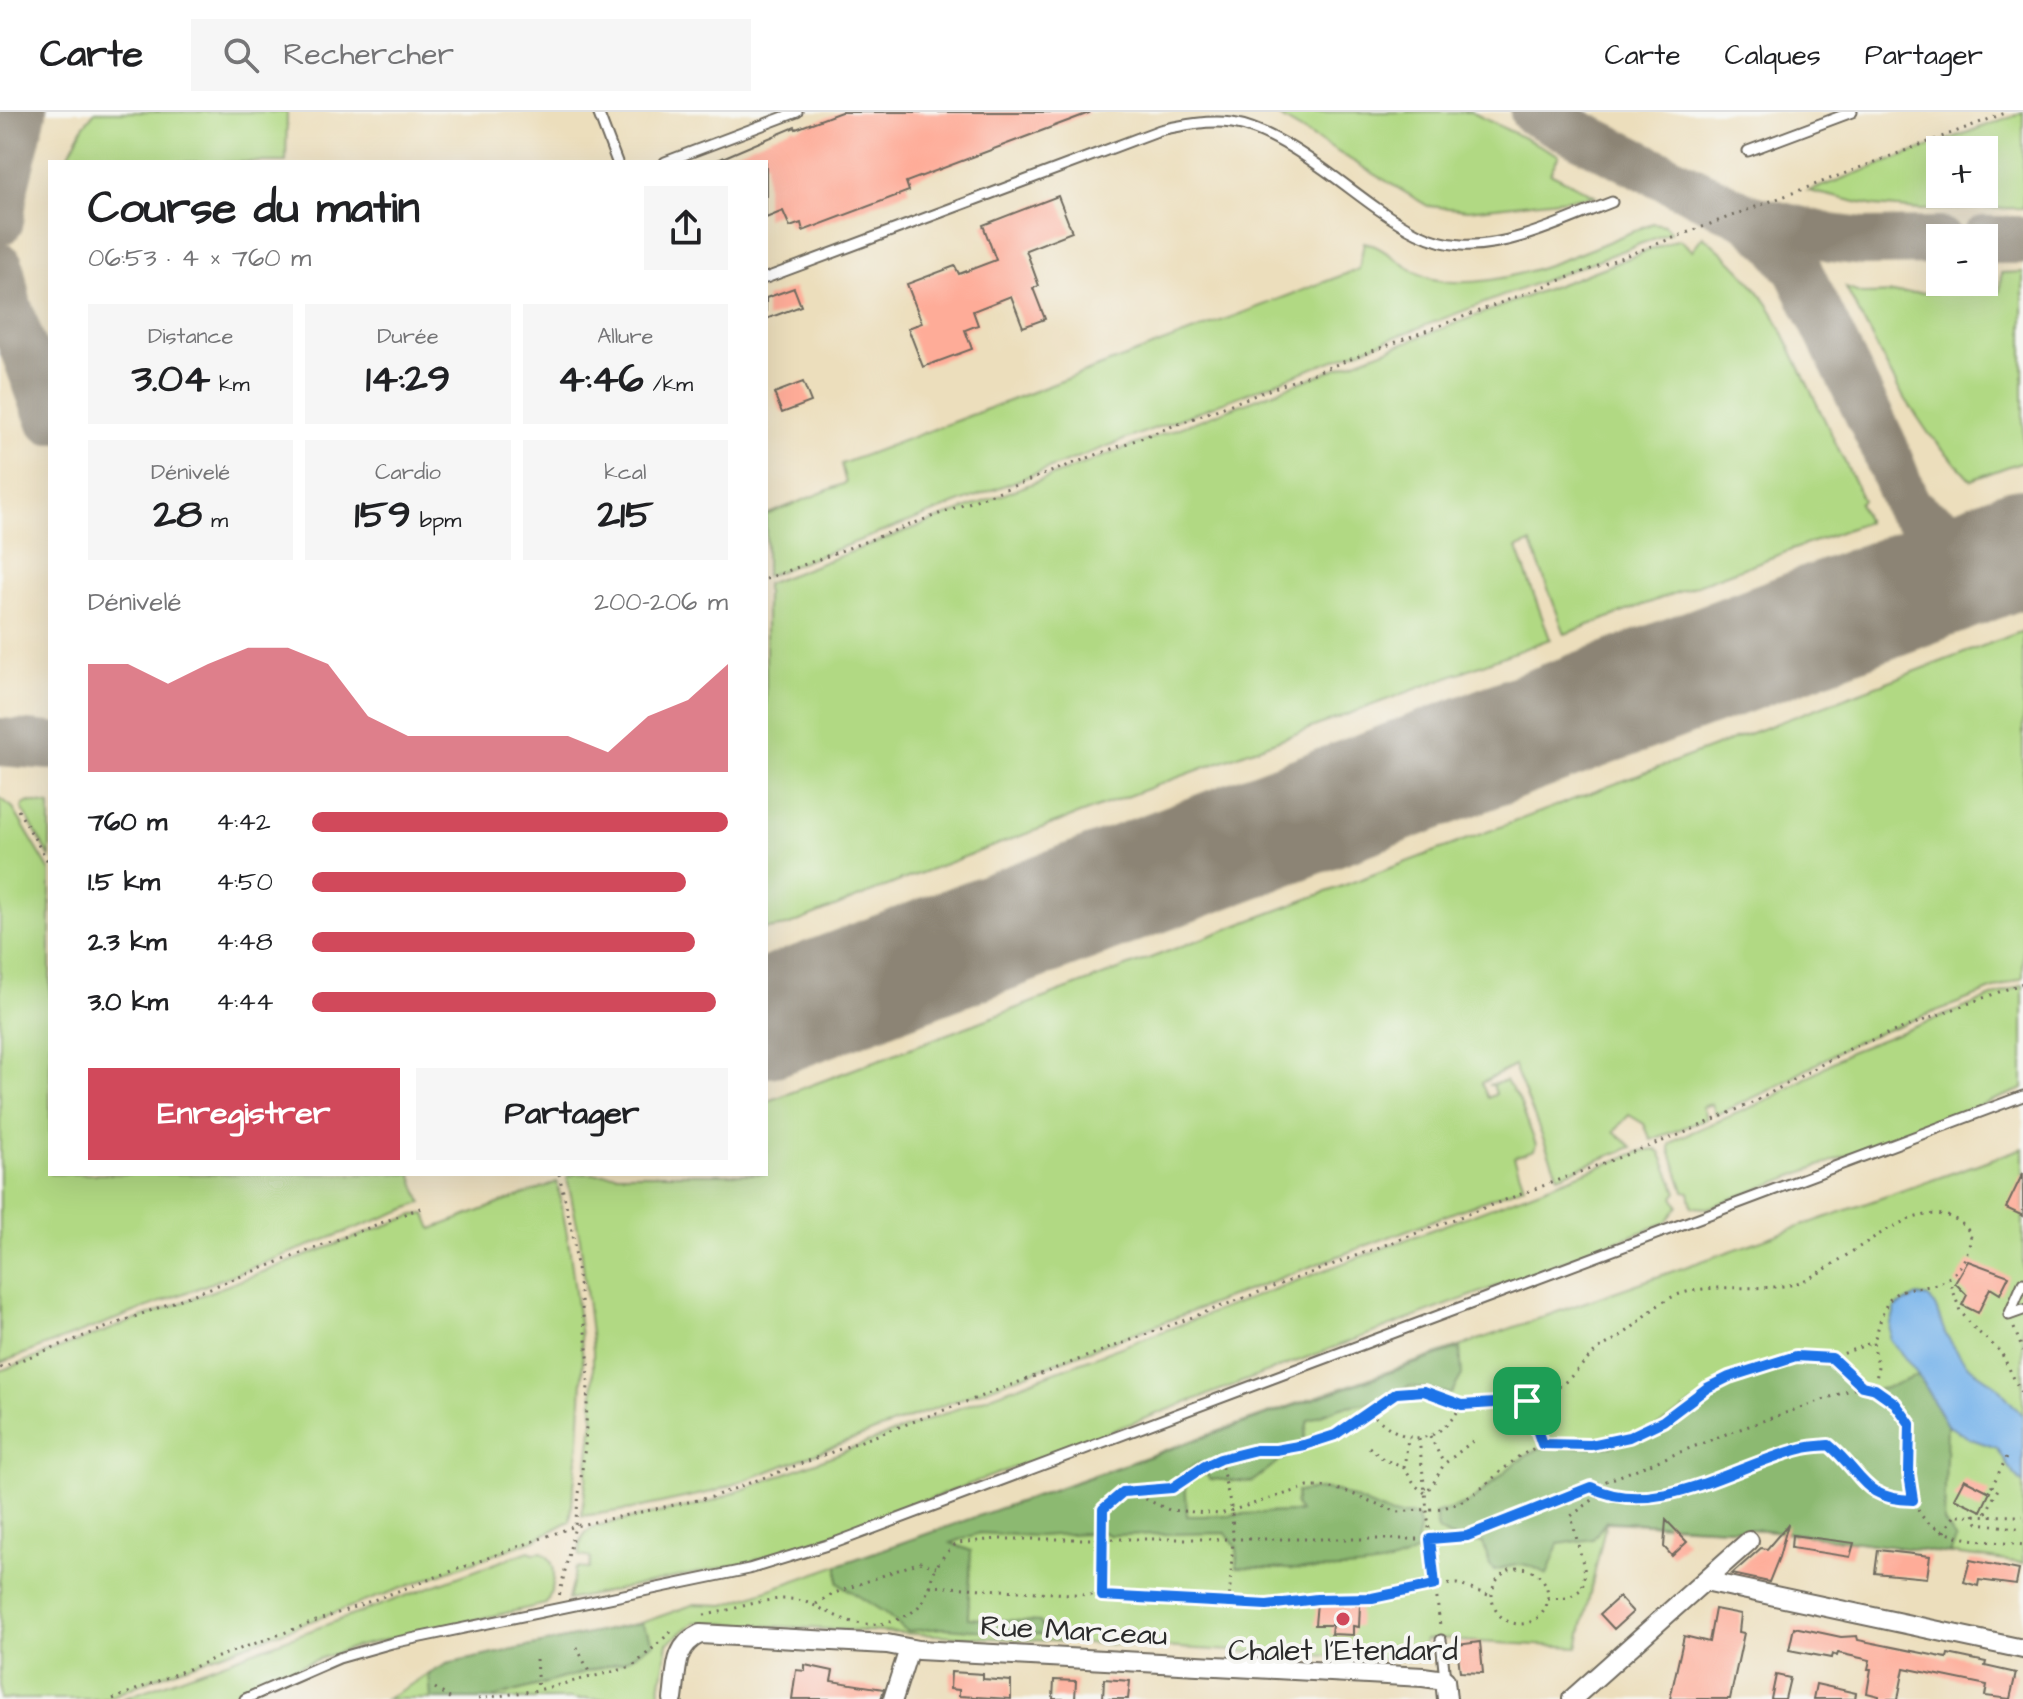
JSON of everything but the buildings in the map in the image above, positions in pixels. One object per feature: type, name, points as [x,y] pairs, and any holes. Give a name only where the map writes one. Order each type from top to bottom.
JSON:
[{"type":"street","points":[[1572,1699],[1749,1541]]},
{"type":"street","points":[[1705,1581],[2023,1649]]},
{"type":"street","name":"Rue Marceau","points":[[673,1699],[680,1652],[688,1640],[700,1634],[1445,1680]]},
{"type":"street","points":[[893,1699],[909,1649]]},
{"type":"street","points":[[1445,1680],[1447,1699]]},
{"type":"lane","points":[[598,112],[616,160]]},
{"type":"lane","points":[[670,160],[797,112]]},
{"type":"lane","points":[[1748,151],[1852,112]]},
{"type":"lane","points":[[768,277],[1160,130],[1197,123],[1235,124],[1274,137],[1403,227],[1438,241],[1460,245],[1497,242],[1612,202]]},
{"type":"lane","points":[[245,1699],[339,1658],[392,1643],[749,1569],[837,1542],[2023,1096]]},
{"type":"lane","points":[[2009,1315],[2023,1283]]},
{"type":"lane","points":[[2009,1315],[2023,1310]]},
{"type":"lane","points":[[1441,1640],[1445,1680]]},
{"type":"path","points":[[768,578],[2008,112]]},
{"type":"path","points":[[18,810],[48,862]]},
{"type":"path","points":[[113,1699],[218,1657],[575,1526],[712,1497],[1511,1198],[1698,1127],[1754,1102],[1853,1047],[2023,983]]},
{"type":"path","points":[[556,1609],[575,1526],[585,1446],[589,1364],[573,1235],[559,1176]]},
{"type":"path","points":[[0,1368],[423,1207]]},
{"type":"path","points":[[1102,1596],[1103,1509],[1123,1492],[1172,1488],[1220,1459],[1256,1450],[1304,1445],[1335,1435],[1396,1393],[1424,1391],[1462,1405],[1527,1401],[1549,1394],[1563,1386],[1594,1353],[1671,1298],[1703,1291],[1794,1284],[1833,1265],[1899,1223],[1926,1215],[1947,1215],[1961,1220],[1971,1234],[1969,1253],[1949,1278],[1932,1286],[1914,1286],[1893,1295],[1884,1309],[1881,1327],[1873,1342],[1878,1366],[1875,1389]]},
{"type":"path","points":[[1949,1278],[1960,1311],[2001,1352],[2023,1397]]},
{"type":"path","points":[[2009,1315],[2023,1351]]},
{"type":"path","points":[[1131,1492],[1169,1510],[1220,1514],[1308,1487],[1326,1487],[1345,1491],[1397,1512],[1427,1511],[1459,1503],[1518,1457],[1542,1444],[1591,1445],[1629,1437],[1663,1421],[1707,1388],[1729,1377],[1796,1356],[1832,1358],[1873,1342]]},
{"type":"path","points":[[1832,1358],[1862,1386],[1875,1389],[1895,1403],[1910,1424],[1909,1474],[1913,1500],[1928,1524],[1944,1532],[2023,1545]]},
{"type":"path","points":[[957,1543],[998,1539],[1430,1539],[1467,1536],[1788,1410],[1862,1386]]},
{"type":"path","points":[[1527,1401],[1542,1444]]},
{"type":"path","points":[[1370,1412],[1387,1428],[1408,1438],[1419,1439],[1430,1436],[1453,1419],[1462,1405]]},
{"type":"path","points":[[1430,1436],[1444,1464]]},
{"type":"path","points":[[1404,1468],[1408,1438]]},
{"type":"path","points":[[1419,1439],[1441,1640]]},
{"type":"path","points":[[1425,1493],[1444,1464],[1474,1440]]},
{"type":"path","points":[[1591,1487],[1602,1493],[1625,1496],[1662,1495],[1804,1448],[1829,1445],[1848,1461],[1865,1485],[1877,1493],[1889,1500],[1913,1500]]},
{"type":"path","points":[[1369,1447],[1383,1459],[1404,1468],[1425,1493]]},
{"type":"path","points":[[1985,1514],[1998,1489],[1992,1486],[2008,1455]]},
{"type":"path","points":[[1220,1459],[1232,1511],[1229,1602]]},
{"type":"path","points":[[1548,1599],[1568,1598],[1582,1589],[1585,1572],[1571,1516],[1602,1493]]},
{"type":"path","points":[[1974,1514],[1978,1523],[2023,1529]]},
{"type":"path","points":[[1944,1532],[1955,1515],[2023,1516]]},
{"type":"path","points":[[815,1604],[832,1594],[920,1562],[936,1567]]},
{"type":"path","points":[[1516,1567],[1533,1570],[1540,1575],[1545,1582],[1548,1599],[1546,1608],[1533,1622],[1514,1624],[1497,1614],[1491,1596],[1495,1580],[1516,1567]]},
{"type":"path","points":[[930,1586],[1267,1605],[1317,1599],[1372,1598],[1435,1585],[1457,1584],[1491,1596]]},
{"type":"path","points":[[577,1647],[592,1678]]},
{"type":"path","points":[[536,1659],[538,1690]]},
{"type":"path","points":[[435,1688],[451,1699]]},
{"type":"green space","points":[[95,112],[287,112],[286,160],[66,160],[84,125]]},
{"type":"green space","points":[[1271,112],[1471,112],[1559,155],[1550,173],[1596,196],[1468,210],[1428,206]]},
{"type":"green space","points":[[2023,112],[2023,208],[1921,210],[1874,206],[1809,191],[1926,148],[1926,208],[1998,208],[1998,136],[1958,136]]},
{"type":"green space","points":[[1653,223],[1664,225],[1671,232],[768,575],[768,514],[846,483],[841,464],[1359,269],[1364,242],[1429,278],[1455,282],[1513,276]]},
{"type":"green space","points":[[1703,236],[1741,271],[1773,312],[1863,500],[1859,503],[1867,522],[1565,634],[1531,543],[1517,548],[1550,639],[905,879],[787,926],[768,929],[768,583],[1679,239],[1692,250]]},
{"type":"green space","points":[[2023,272],[2023,461],[1971,480],[1929,434],[1898,388],[1846,288],[1862,294],[1998,296],[2001,273]]},
{"type":"green space","points":[[2023,631],[2023,978],[1853,1043],[1772,1089],[1716,1115],[1712,1104],[1702,1107],[1707,1119],[1651,1140],[1644,1124],[1629,1115],[1614,1131],[1632,1147],[1558,1176],[1514,1066],[1481,1083],[1488,1098],[1496,1094],[1493,1085],[1488,1085],[1506,1081],[1519,1099],[1536,1145],[1534,1150],[1514,1157],[1524,1186],[716,1491],[633,1509],[582,1516],[593,1421],[593,1351],[580,1239],[567,1177],[768,1176],[768,1101]]},
{"type":"green space","points":[[0,798],[12,807],[48,868],[48,1176],[412,1176],[422,1203],[0,1363]]},
{"type":"green space","points":[[24,804],[48,805],[48,854],[22,808]]},
{"type":"green space","points":[[2023,985],[2023,1089],[1708,1208],[1692,1207],[1689,1192],[1684,1191],[1670,1150],[1670,1145],[1678,1138],[1768,1100],[1850,1052]]},
{"type":"green space","points":[[2023,1148],[2023,1563],[1766,1530],[1606,1522],[1578,1647],[1459,1641],[1456,1638],[1425,1640],[1420,1661],[695,1622],[668,1643],[658,1699],[386,1699],[447,1664],[641,1623],[695,1604],[725,1605]]},
{"type":"green space","points":[[1656,1149],[1677,1192],[1673,1197],[1678,1206],[1665,1223],[837,1534],[750,1562],[568,1600],[576,1568],[589,1569],[591,1558],[580,1556],[582,1538],[596,1526],[707,1503],[1641,1151]]},
{"type":"green space","points":[[557,1182],[569,1245],[583,1361],[579,1441],[570,1521],[534,1540],[157,1677],[105,1699],[0,1699],[0,1371],[414,1215],[426,1214],[432,1229]]},
{"type":"green space","points":[[1460,1348],[1462,1375],[1451,1394],[1410,1386],[1374,1402],[1341,1407],[1308,1420],[1302,1450],[1280,1460],[1252,1482],[1210,1479],[1199,1463],[1185,1471],[1187,1516],[1300,1512],[1295,1505],[1297,1492],[1317,1489],[1337,1491],[1392,1515],[1416,1515],[1419,1526],[1417,1551],[1401,1559],[1380,1565],[1331,1570],[1237,1567],[1237,1547],[1226,1533],[1109,1535],[1102,1532],[1038,1536],[979,1533],[951,1543],[971,1551],[968,1618],[1040,1622],[1047,1635],[944,1628],[906,1631],[885,1613],[838,1583],[838,1565]]},
{"type":"green space","points":[[1797,1359],[1819,1361],[1834,1367],[1861,1392],[1886,1388],[1918,1375],[1947,1425],[1944,1522],[1956,1540],[1950,1554],[1766,1530],[1606,1521],[1593,1539],[1559,1544],[1547,1575],[1522,1565],[1495,1570],[1490,1565],[1483,1543],[1450,1537],[1438,1530],[1435,1514],[1469,1503],[1515,1463],[1540,1448],[1611,1446],[1657,1427],[1721,1386]]},
{"type":"green space","points":[[529,1551],[542,1552],[554,1569],[546,1604],[354,1647],[307,1663],[229,1699],[122,1699]]},
{"type":"green space","points":[[641,1623],[654,1643],[624,1661],[489,1699],[431,1699],[429,1674],[447,1664]]},
{"type":"water","points":[[1917,1296],[1929,1298],[1945,1333],[1968,1366],[1996,1385],[2023,1416],[2023,1484],[1997,1448],[1971,1439],[1947,1425],[1918,1375],[1890,1339],[1896,1307]]},
{"type":"taxiway","points":[[0,221],[5,185],[23,112]]},
{"type":"taxiway","points":[[1534,112],[1749,218],[1778,244],[1798,270],[1882,442],[1907,506],[1926,522],[1958,537],[1989,544],[2023,542]]},
{"type":"taxiway","points":[[1749,218],[1831,238],[1863,242],[1926,241]]},
{"type":"taxiway","points":[[1998,240],[2023,240]]},
{"type":"taxiway","points":[[0,267],[8,307],[48,415]]},
{"type":"taxiway","points":[[0,742],[48,746]]},
{"type":"taxiway","points":[[768,993],[843,983],[891,972]]},
{"type":"runway","points":[[768,1018],[2023,547]]},
{"type":"place","name":"Chalet l'Etendard","points":[[1343,1619]]},
{"type":"route","points":[[1796,1356],[1832,1358],[1862,1386],[1875,1389],[1895,1403],[1910,1424],[1909,1474],[1913,1500],[1889,1500],[1877,1493],[1865,1485],[1848,1461],[1829,1445],[1804,1448],[1662,1495],[1625,1496],[1602,1493],[1591,1487],[1489,1529],[1467,1536],[1430,1539],[1435,1585],[1372,1598],[1317,1599],[1267,1605],[1102,1596],[1103,1509],[1123,1492],[1172,1488],[1220,1459],[1256,1450],[1304,1445],[1335,1435],[1396,1393],[1424,1391],[1462,1405],[1527,1401],[1542,1444],[1574,1446],[1609,1443],[1663,1421],[1707,1388],[1729,1377],[1796,1356]]}]
